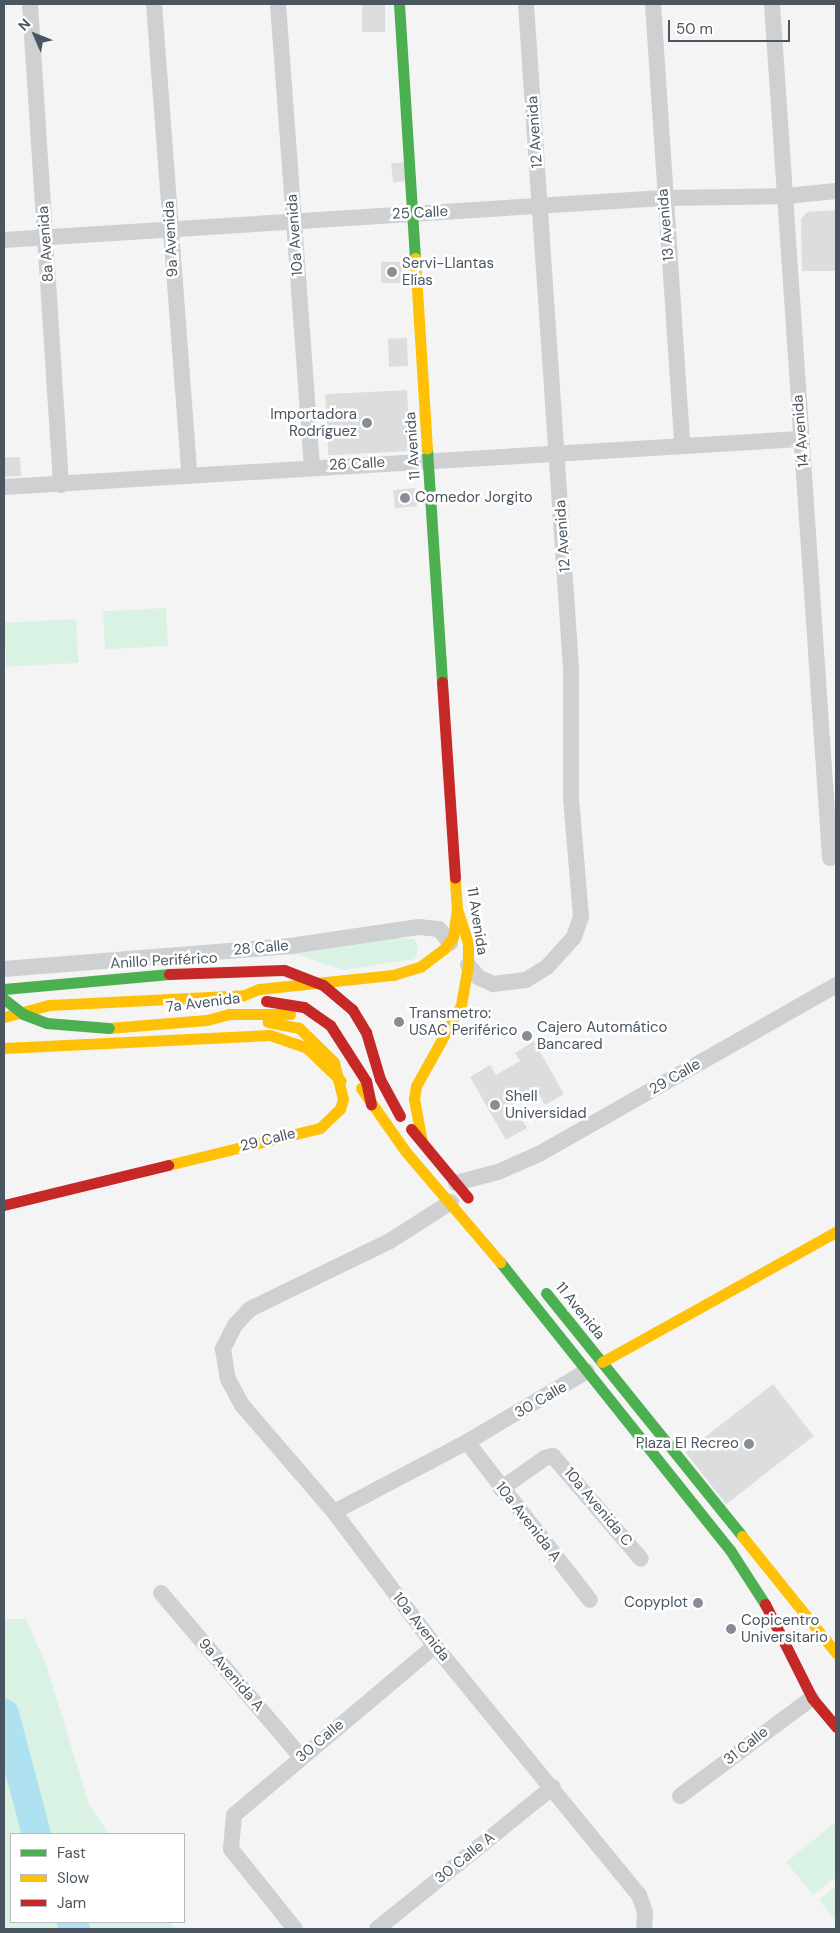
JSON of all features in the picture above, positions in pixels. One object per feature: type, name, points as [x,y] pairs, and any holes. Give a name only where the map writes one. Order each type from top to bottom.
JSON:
[{"type":"street","name":"8a Avenida","points":[[30,4],[61,485]]},
{"type":"street","name":"9a Avenida","points":[[154,4],[189,474]]},
{"type":"street","name":"10a Avenida","points":[[278,4],[312,467]]},
{"type":"street","name":"11 Avenida","points":[[399,4],[458,910],[468,942],[468,965],[461,1005],[416,1086],[414,1100],[422,1142],[474,1205]]},
{"type":"street","name":"12 Avenida","points":[[468,965],[478,977],[493,984],[526,980],[548,967],[574,937],[581,917],[571,798],[571,668],[526,4]]},
{"type":"street","name":"13 Avenida","points":[[653,4],[663,198],[682,446]]},
{"type":"street","name":"14 Avenida","points":[[772,4],[786,196],[800,440],[810,526],[830,858]]},
{"type":"street","name":"25 Calle","points":[[4,240],[663,198],[786,196],[836,191]]},
{"type":"street","name":"26 Calle","points":[[4,487],[61,485],[189,474],[800,440]]},
{"type":"street","points":[[4,1016],[49,1005],[244,995],[259,989],[370,979],[409,971],[430,961],[450,943],[458,910]]},
{"type":"street","name":"28 Calle","points":[[4,969],[290,946],[418,926],[439,930],[450,943]]},
{"type":"street","name":"Anillo Periférico","points":[[4,989],[169,974],[284,970],[323,985],[352,1009],[366,1032],[380,1079],[400,1116],[422,1142]]},
{"type":"street","name":"29 Calle","points":[[456,1183],[498,1172],[540,1154],[836,985]]},
{"type":"street","points":[[244,995],[255,1001],[294,1003],[321,1017],[359,1068],[371,1104]]},
{"type":"street","name":"7a Avenida","points":[[4,999],[23,1014],[46,1023],[109,1028],[206,1020],[270,1011],[306,1020],[334,1047],[371,1104]]},
{"type":"street","name":"29 Calle","points":[[4,1205],[320,1128],[340,1109],[343,1099],[341,1081],[323,1048],[299,1028],[280,1023],[206,1020]]},
{"type":"street","points":[[4,1048],[270,1035],[307,1048],[341,1081]]},
{"type":"street","name":"11 Avenida","points":[[371,1104],[406,1152],[451,1202],[739,1563],[766,1605],[812,1698],[836,1727]]},
{"type":"street","name":"10a Avenida","points":[[451,1202],[436,1214],[390,1241],[250,1309],[235,1325],[223,1349],[228,1379],[242,1405],[334,1512],[435,1646],[553,1787],[639,1895],[645,1912],[644,1929]]},
{"type":"street","points":[[602,1362],[836,1232]]},
{"type":"street","name":"11 Avenida","points":[[535,1280],[835,1652]]},
{"type":"street","name":"30 Calle","points":[[334,1512],[467,1442],[587,1371]]},
{"type":"street","name":"10a Avenida A","points":[[467,1442],[501,1489],[590,1600]]},
{"type":"street","name":"10a Avenida C","points":[[501,1489],[545,1458],[554,1456],[641,1559]]},
{"type":"street","name":"9a Avenida A","points":[[161,1593],[301,1757]]},
{"type":"street","name":"30 Calle","points":[[295,1929],[231,1850],[231,1825],[237,1811],[435,1646]]},
{"type":"street","name":"31 Calle","points":[[680,1796],[812,1698]]},
{"type":"street","name":"30 Calle A","points":[[377,1929],[553,1787]]},
{"type":"green space","points":[[166,608],[168,646],[105,649],[103,611]]},
{"type":"green space","points":[[76,619],[78,663],[6,667],[4,623]]},
{"type":"green space","points":[[386,938],[414,939],[418,948],[415,959],[343,970],[299,955],[275,954]]},
{"type":"green space","points":[[4,1619],[26,1619],[48,1670],[89,1805],[108,1833],[10,1833],[10,1923],[171,1923],[175,1929],[4,1929]]},
{"type":"green space","points":[[836,1822],[836,1877],[813,1895],[786,1862]]},
{"type":"green space","points":[[836,1886],[836,1922],[819,1900]]},
{"type":"building","points":[[362,4],[385,4],[385,32],[362,32]]},
{"type":"building","points":[[405,162],[407,181],[393,182],[391,163]]},
{"type":"building","points":[[836,210],[836,271],[802,271],[801,219],[807,212]]},
{"type":"building","name":"Servi-Llantas Elías","points":[[381,262],[402,262],[402,283],[381,283]]},
{"type":"building","points":[[407,338],[408,366],[389,367],[388,339]]},
{"type":"building","name":"Importadora Rodríguez","points":[[407,390],[410,451],[328,455],[325,394]]},
{"type":"building","points":[[20,457],[21,476],[5,477],[4,458]]},
{"type":"building","name":"Comedor Jorgito","points":[[415,488],[417,506],[395,508],[393,490]]},
{"type":"building","points":[[534,1041],[564,1094],[545,1105],[537,1091],[513,1105],[527,1128],[506,1140],[470,1077],[490,1065],[496,1075],[520,1061],[515,1053]]},
{"type":"building","name":"Plaza El Recreo","points":[[773,1384],[814,1436],[726,1504],[686,1452]]},
{"type":"waterway","points":[[4,1713],[36,1833]]},
{"type":"waterway","points":[[72,1923],[75,1929]]},
{"type":"traffic: fast","points":[[399,4],[415,258]]},
{"type":"traffic: fast","points":[[427,449],[442,682]]},
{"type":"traffic: fast","points":[[4,989],[169,974]]},
{"type":"traffic: fast","points":[[4,999],[23,1014],[46,1023],[109,1028]]},
{"type":"traffic: fast","points":[[500,1262],[730,1550],[765,1604]]},
{"type":"traffic: fast","points":[[546,1293],[742,1536]]},
{"type":"traffic: slow","points":[[415,258],[427,449]]},
{"type":"traffic: slow","points":[[422,1142],[414,1099],[416,1086],[461,1005],[468,965],[468,943],[457,910],[455,878]]},
{"type":"traffic: slow","points":[[4,1017],[49,1005],[244,995],[259,989],[393,975],[420,967],[444,949],[453,937],[457,910]]},
{"type":"traffic: slow","points":[[109,1028],[207,1020],[229,1014],[290,1014]]},
{"type":"traffic: slow","points":[[168,1165],[320,1128],[340,1109],[343,1099],[334,1062],[299,1028],[268,1022]]},
{"type":"traffic: slow","points":[[4,1048],[270,1035],[307,1048],[341,1081]]},
{"type":"traffic: slow","points":[[361,1088],[406,1152],[500,1262]]},
{"type":"traffic: slow","points":[[602,1362],[836,1232]]},
{"type":"traffic: slow","points":[[742,1536],[836,1653]]},
{"type":"traffic: jam","points":[[442,682],[455,878]]},
{"type":"traffic: jam","points":[[169,974],[284,970],[323,985],[352,1009],[366,1032],[380,1079],[400,1116]]},
{"type":"traffic: jam","points":[[266,1001],[304,1007],[330,1025],[366,1081],[371,1104]]},
{"type":"traffic: jam","points":[[411,1129],[468,1198]]},
{"type":"traffic: jam","points":[[4,1205],[168,1165]]},
{"type":"traffic: jam","points":[[765,1604],[812,1698],[836,1727]]},
{"type":"place","name":"Servi-Llantas Elías","points":[[392,272]]},
{"type":"place","name":"Importadora Rodríguez","points":[[367,423]]},
{"type":"place","name":"Comedor Jorgito","points":[[405,498]]},
{"type":"place","name":"Transmetro: USAC Periférico","points":[[399,1022]]},
{"type":"place","name":"Cajero Automático Bancared","points":[[527,1036]]},
{"type":"place","name":"Shell Universidad","points":[[495,1105]]},
{"type":"place","name":"Plaza El Recreo","points":[[749,1444]]},
{"type":"place","name":"Copyplot","points":[[698,1603]]},
{"type":"place","name":"Copicentro Universitario","points":[[731,1629]]}]
